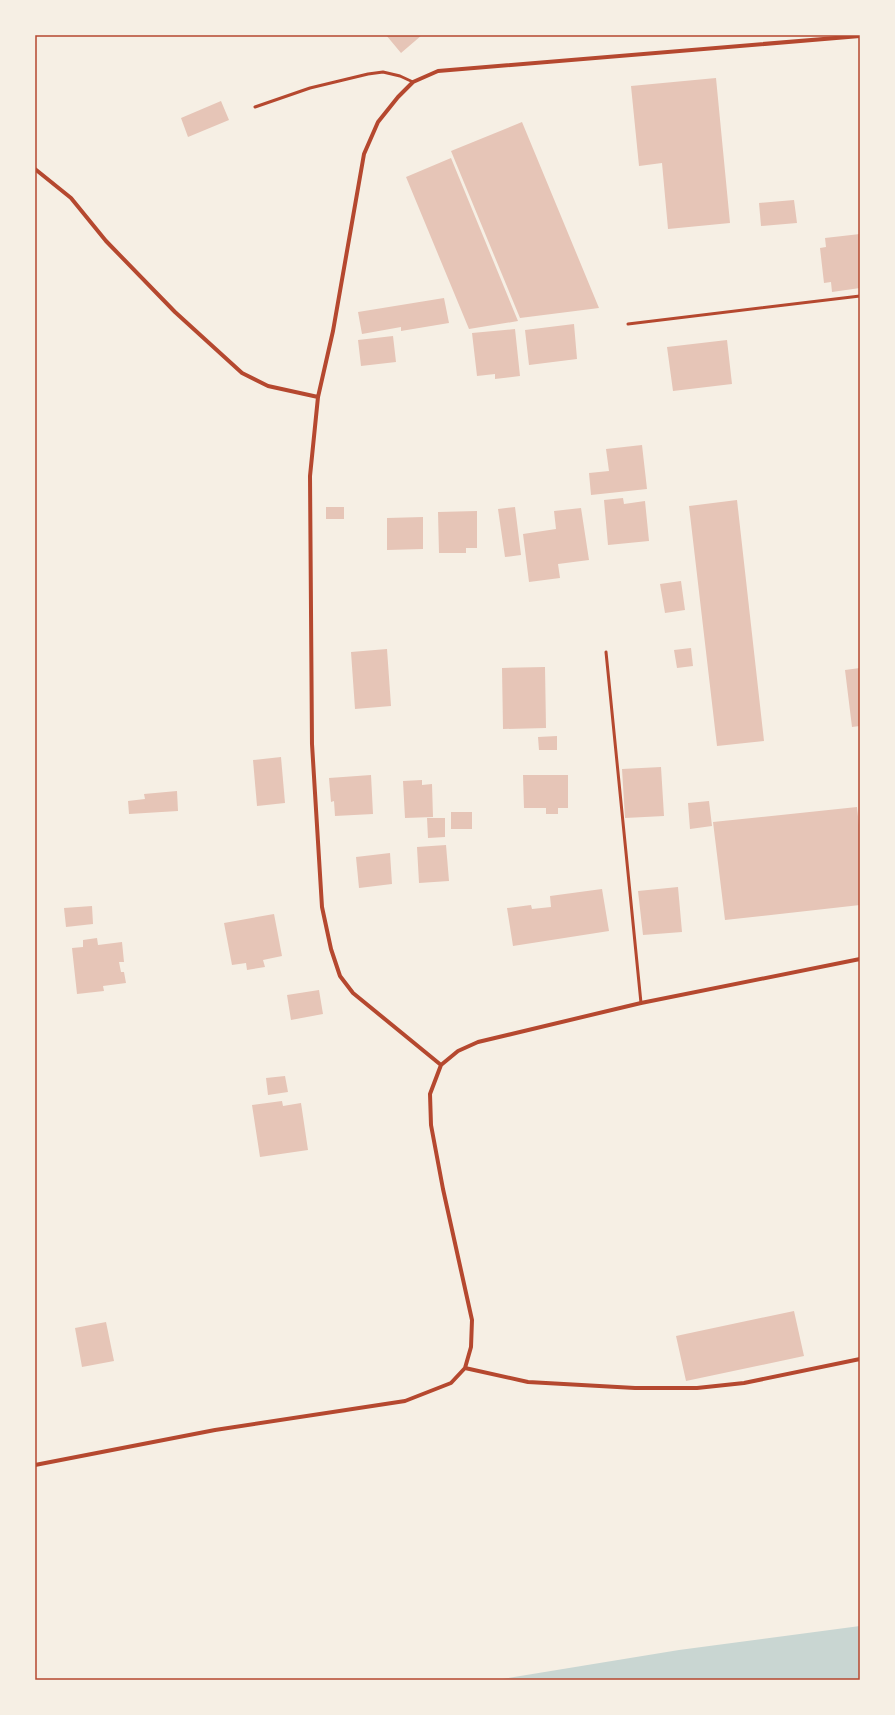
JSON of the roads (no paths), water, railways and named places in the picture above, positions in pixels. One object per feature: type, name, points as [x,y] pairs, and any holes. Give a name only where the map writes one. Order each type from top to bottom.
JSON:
[{"type":"street","points":[[441,1064],[353,993],[340,976],[331,949],[322,907],[312,736],[310,476],[318,397],[333,331],[364,154],[378,122],[398,97],[413,82],[438,71],[860,36]]},
{"type":"street","points":[[35,169],[71,198],[106,241],[175,312],[242,374],[268,386],[318,397]]},
{"type":"street","points":[[35,1465],[215,1430],[405,1401],[451,1383],[465,1368],[471,1347],[472,1320],[443,1189],[432,1125],[430,1094],[441,1064],[458,1051],[478,1042],[640,1003],[860,959]]},
{"type":"street","points":[[465,1368],[528,1382],[635,1388],[697,1388],[744,1383],[860,1359]]},
{"type":"lane","points":[[255,107],[310,88],[368,74],[383,72],[400,76],[413,82]]},
{"type":"lane","points":[[628,324],[860,296]]},
{"type":"lane","points":[[606,652],[640,1003]]}]
